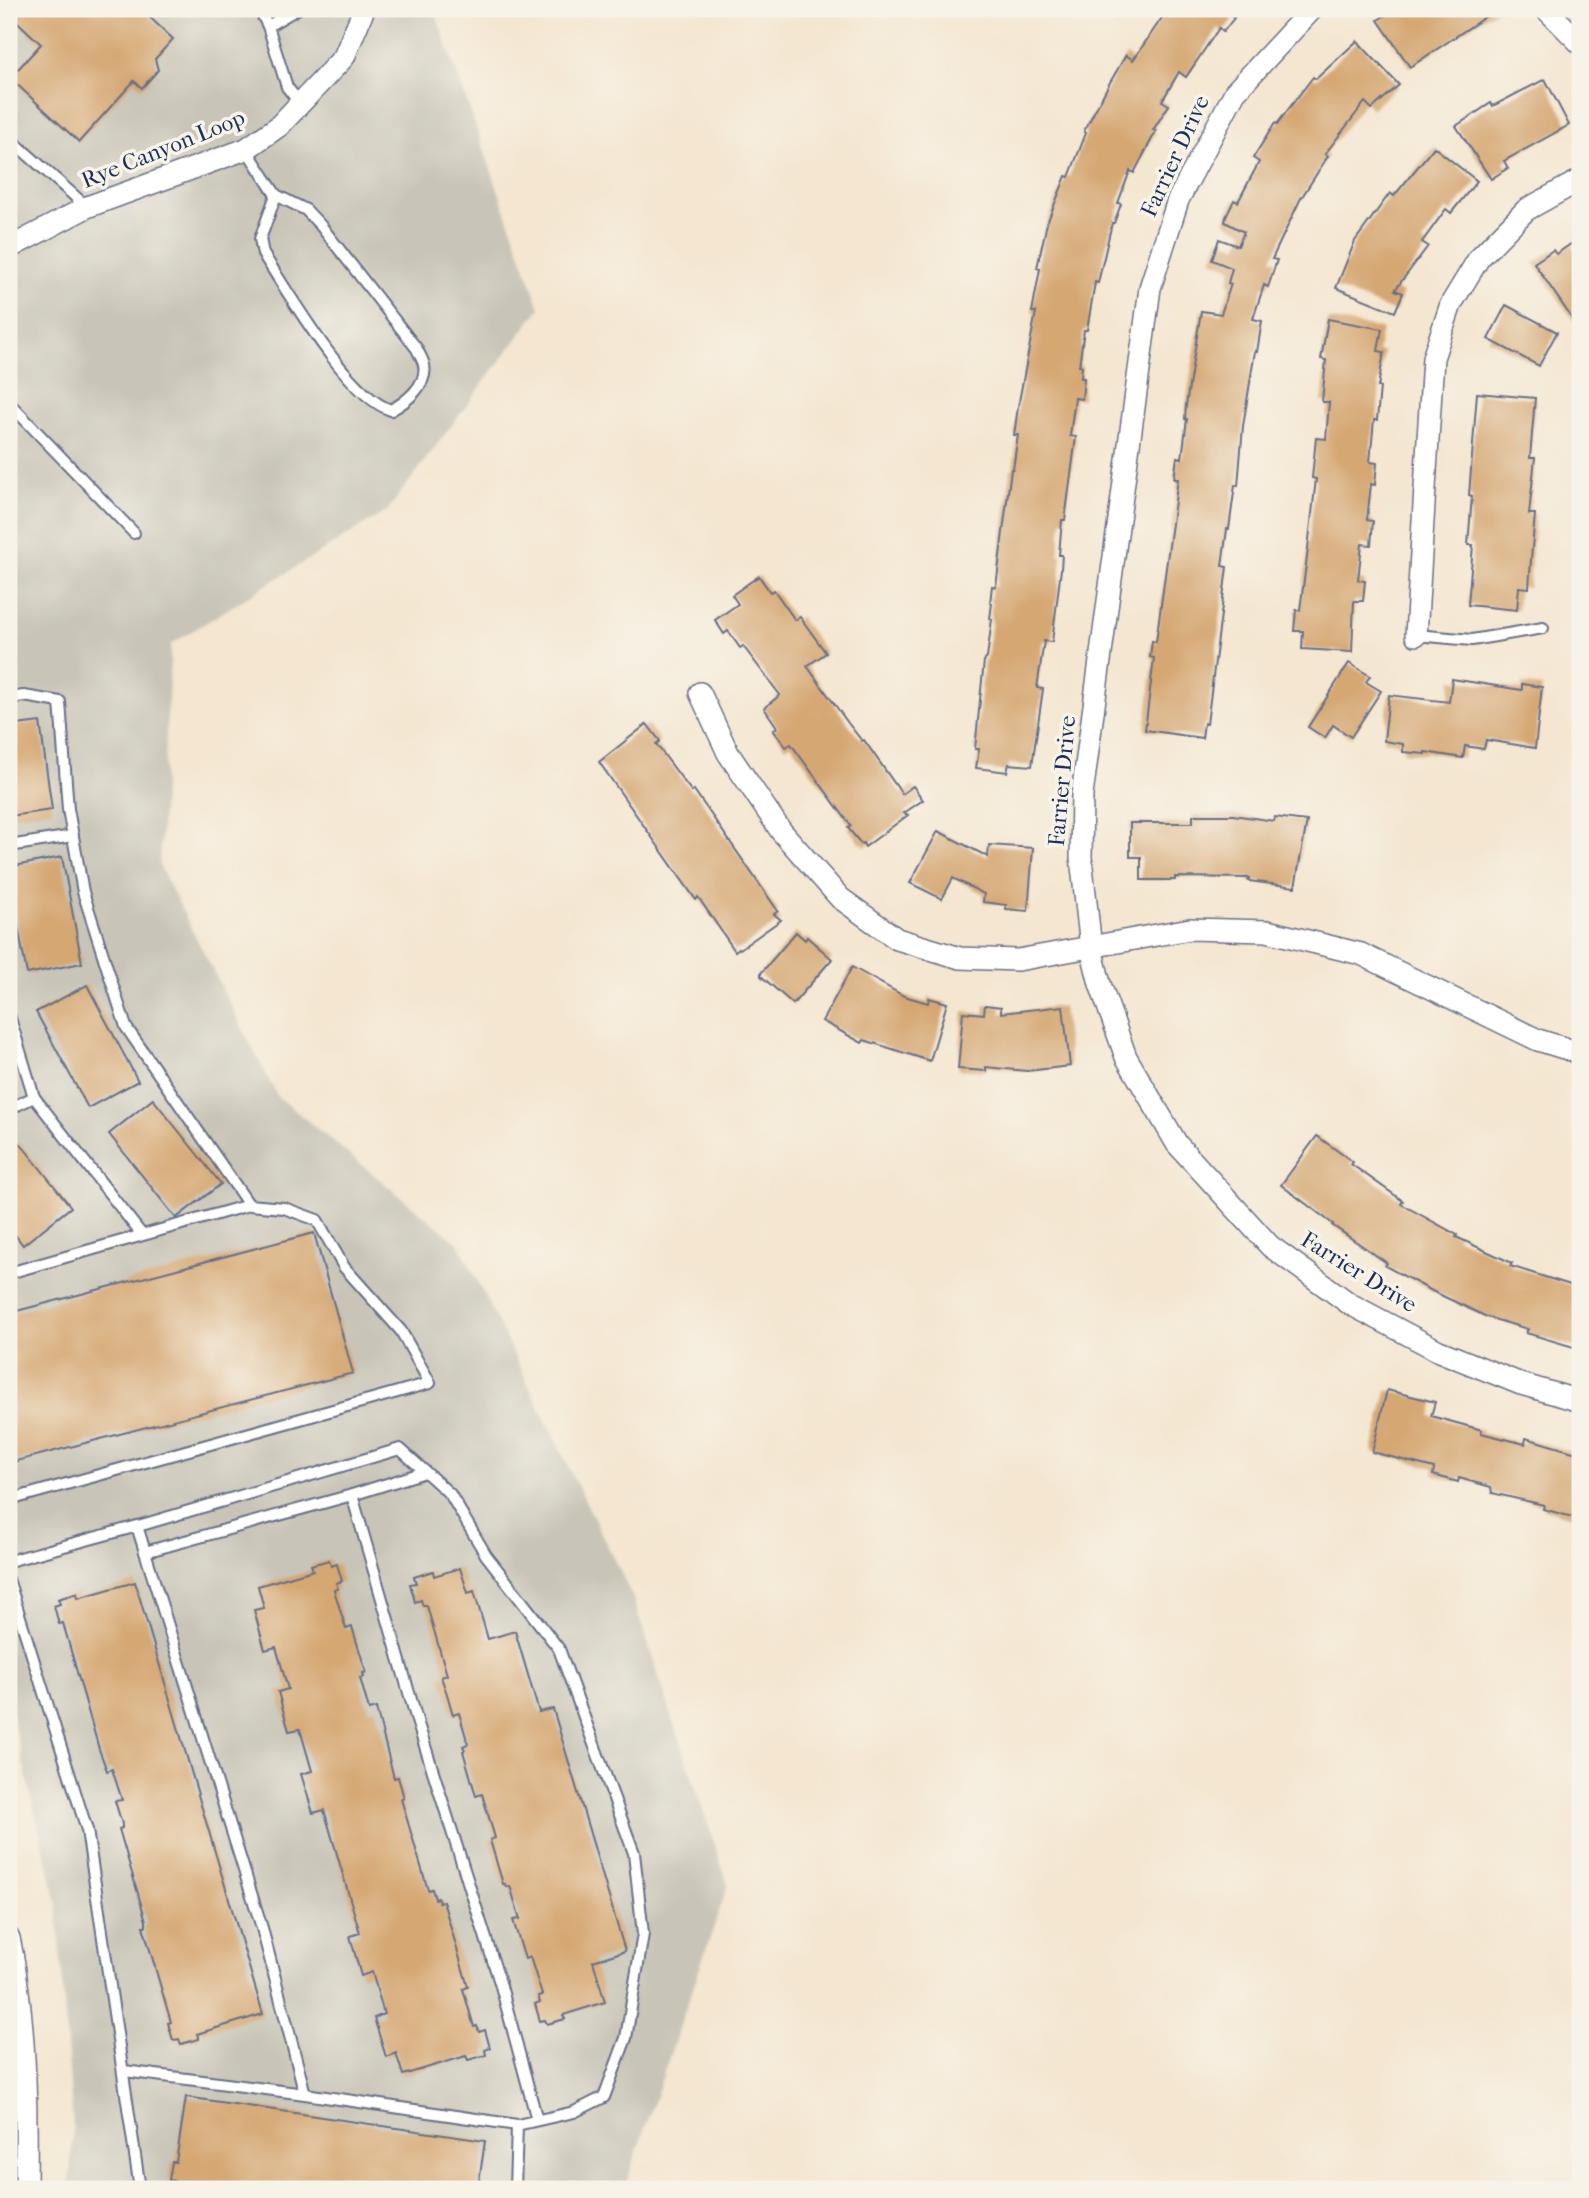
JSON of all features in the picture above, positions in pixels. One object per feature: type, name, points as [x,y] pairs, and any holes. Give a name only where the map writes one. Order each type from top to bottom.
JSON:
[{"type":"street","name":"Rye Canyon Loop","points":[[9,248],[87,208],[247,149],[279,126],[344,57],[364,9]]},
{"type":"street","name":"Farrier Drive","points":[[1312,9],[1235,92],[1178,200],[1150,288],[1082,795],[1081,857],[1091,948],[1100,984],[1126,1057],[1177,1144],[1270,1247],[1350,1304],[1439,1351],[1521,1384],[1580,1401]]},
{"type":"street","points":[[1546,9],[1580,43]]},
{"type":"street","points":[[1416,635],[1433,358],[1451,304],[1479,258],[1527,211],[1580,180]]},
{"type":"street","points":[[700,693],[729,753],[781,831],[840,898],[897,939],[960,958],[1018,960],[1190,929],[1267,931],[1361,954],[1538,1040],[1580,1053]]},
{"type":"street","points":[[9,1938],[23,2060],[26,2189]]},
{"type":"lane","points":[[258,9],[268,26],[287,87],[301,105]]},
{"type":"lane","points":[[268,26],[298,9]]},
{"type":"lane","points":[[9,138],[87,208]]},
{"type":"lane","points":[[247,149],[276,195],[306,210],[321,226],[417,349],[424,365],[424,375],[418,388],[400,405],[391,410],[378,406],[332,359],[262,254],[260,239],[276,195]]},
{"type":"lane","points":[[9,403],[134,533]]},
{"type":"lane","points":[[1416,635],[1472,640],[1543,628]]},
{"type":"lane","points":[[9,698],[24,696],[60,702],[68,808],[83,892],[126,1027],[248,1205]]},
{"type":"lane","points":[[9,846],[73,836]]},
{"type":"lane","points":[[9,1015],[34,1097],[142,1235]]},
{"type":"lane","points":[[9,1110],[34,1097]]},
{"type":"lane","points":[[9,1273],[248,1205],[284,1209],[317,1220],[344,1267],[401,1331],[430,1383],[9,1500]]},
{"type":"lane","points":[[9,1561],[400,1449],[450,1494],[486,1555],[559,1649],[634,1853],[643,1934],[626,2038],[604,2097],[574,2112],[517,2125],[124,2071]]},
{"type":"lane","points":[[145,1552],[425,1472]]},
{"type":"lane","points":[[352,1495],[418,1724],[501,1986],[537,2120]]},
{"type":"lane","points":[[141,1525],[145,1552],[262,1928],[305,2094]]},
{"type":"lane","points":[[9,1582],[87,1830],[140,2189]]},
{"type":"lane","points":[[515,2189],[517,2125]]},
{"type":"shaded area","points":[[9,9],[434,9],[540,308],[387,511],[171,644],[159,865],[277,1096],[459,1244],[632,1596],[728,1885],[624,2189],[69,2189],[73,2127],[57,1903],[9,1704]]},
{"type":"building","points":[[9,9],[141,9],[173,39],[155,59],[158,70],[142,88],[134,81],[79,142],[10,78],[41,44],[9,14]]},
{"type":"building","points":[[1168,9],[1232,9],[1228,14],[1234,18],[1223,32],[1219,28],[1186,77],[1179,72],[1162,101],[1169,105],[1153,130],[1156,131],[1134,173],[1130,171],[1118,203],[1121,204],[1112,223],[1098,283],[1095,282],[1079,366],[1082,366],[1081,378],[1084,378],[1082,399],[1075,398],[1070,436],[1076,437],[1065,520],[1062,520],[1059,555],[1062,555],[1061,569],[1052,642],[1044,641],[1037,688],[1043,689],[1032,766],[1009,764],[1007,772],[976,768],[979,749],[975,749],[984,661],[987,658],[992,619],[992,586],[996,587],[1018,435],[1014,435],[1018,407],[1036,312],[1032,312],[1040,269],[1037,268],[1047,223],[1066,176],[1069,177],[1086,133],[1084,131],[1109,84],[1126,55],[1133,60]]},
{"type":"building","points":[[1395,9],[1497,9],[1410,67],[1378,20]]},
{"type":"building","points":[[1357,41],[1399,85],[1372,109],[1365,102],[1325,154],[1328,156],[1300,200],[1272,259],[1277,260],[1268,287],[1264,285],[1253,319],[1262,321],[1243,426],[1238,486],[1235,485],[1227,529],[1222,566],[1227,567],[1207,724],[1204,723],[1202,738],[1145,730],[1154,658],[1150,657],[1152,641],[1156,642],[1178,479],[1174,479],[1177,457],[1182,458],[1186,405],[1201,311],[1221,314],[1231,284],[1228,283],[1232,268],[1212,260],[1219,239],[1238,246],[1244,232],[1225,222],[1226,217],[1234,200],[1238,202],[1259,162],[1253,158],[1275,123],[1277,124],[1313,77],[1316,79]]},
{"type":"building","points":[[1545,79],[1569,125],[1504,161],[1508,168],[1491,179],[1456,126],[1491,103],[1493,106]]},
{"type":"building","points":[[1434,147],[1477,181],[1451,213],[1446,209],[1422,242],[1428,246],[1395,290],[1403,293],[1395,312],[1336,288],[1355,241],[1390,193],[1394,196]]},
{"type":"building","points":[[1571,244],[1580,257],[1580,330],[1534,263],[1553,250],[1556,254]]},
{"type":"building","points":[[1506,305],[1557,332],[1539,366],[1488,339]]},
{"type":"building","points":[[1328,319],[1382,329],[1378,351],[1384,352],[1370,462],[1377,463],[1375,485],[1371,484],[1367,520],[1373,521],[1371,545],[1362,544],[1358,580],[1365,581],[1363,601],[1354,601],[1352,652],[1302,649],[1303,631],[1294,631],[1296,610],[1300,610],[1316,479],[1312,478],[1316,438],[1326,439],[1329,402],[1322,402],[1326,360],[1321,359]]},
{"type":"building","points":[[1477,393],[1535,398],[1530,458],[1535,458],[1529,514],[1535,514],[1529,588],[1519,587],[1517,610],[1468,605],[1473,545],[1468,545],[1472,496],[1469,495]]},
{"type":"building","points":[[759,576],[770,592],[774,590],[795,620],[800,617],[826,653],[807,666],[848,723],[862,741],[864,740],[902,794],[913,786],[923,800],[904,813],[908,815],[865,847],[848,828],[851,826],[791,744],[786,747],[773,730],[777,727],[764,708],[780,695],[743,646],[740,648],[728,631],[724,634],[715,620],[738,604],[732,595]]},
{"type":"building","points":[[1349,663],[1370,676],[1366,682],[1381,691],[1351,737],[1333,725],[1325,738],[1308,727]]},
{"type":"building","points":[[1452,679],[1522,690],[1522,684],[1542,687],[1535,748],[1486,740],[1484,749],[1465,746],[1463,758],[1425,752],[1403,752],[1403,744],[1384,741],[1389,695],[1449,702]]},
{"type":"building","points":[[40,722],[52,810],[9,816],[9,726]]},
{"type":"building","points":[[647,724],[660,741],[656,744],[692,792],[694,790],[778,911],[774,914],[781,920],[740,949],[735,951],[698,897],[696,900],[599,762]]},
{"type":"building","points":[[1193,815],[1233,815],[1274,821],[1275,817],[1307,821],[1295,887],[1248,881],[1249,878],[1175,877],[1175,880],[1141,880],[1141,857],[1130,857],[1130,823],[1193,823]]},
{"type":"building","points":[[938,831],[988,857],[989,845],[1033,848],[1028,911],[1006,909],[1006,905],[983,902],[984,894],[953,878],[942,899],[910,883]]},
{"type":"building","points":[[62,857],[82,963],[27,974],[9,880],[9,867]]},
{"type":"building","points":[[796,932],[805,940],[807,937],[832,959],[793,1004],[761,976],[761,973]]},
{"type":"building","points":[[852,967],[904,996],[928,1003],[929,998],[947,1003],[930,1061],[864,1040],[862,1043],[822,1021]]},
{"type":"building","points":[[87,985],[138,1081],[88,1108],[36,1012]]},
{"type":"building","points":[[985,1005],[1001,1007],[1001,1013],[1063,1006],[1070,1066],[1027,1071],[986,1067],[986,1071],[958,1069],[963,1012],[984,1014]]},
{"type":"building","points":[[153,1099],[221,1184],[176,1218],[109,1134]]},
{"type":"building","points":[[1317,1136],[1403,1201],[1401,1204],[1457,1235],[1456,1237],[1512,1263],[1510,1266],[1580,1288],[1580,1349],[1526,1333],[1528,1329],[1487,1317],[1385,1266],[1387,1263],[1281,1185]]},
{"type":"building","points":[[20,1143],[71,1207],[23,1245],[9,1227],[9,1152]]},
{"type":"building","points":[[314,1233],[353,1373],[9,1463],[9,1313]]},
{"type":"building","points":[[1387,1390],[1435,1402],[1431,1416],[1482,1430],[1481,1433],[1525,1444],[1526,1438],[1580,1454],[1580,1519],[1543,1509],[1544,1505],[1492,1493],[1491,1487],[1459,1478],[1458,1482],[1433,1475],[1434,1468],[1372,1452]]},
{"type":"building","points":[[329,1560],[331,1566],[337,1564],[342,1581],[336,1583],[338,1589],[334,1590],[346,1629],[352,1627],[366,1672],[363,1673],[364,1677],[360,1678],[369,1710],[376,1708],[394,1778],[398,1777],[404,1798],[401,1799],[428,1890],[432,1889],[439,1902],[443,1901],[468,1987],[463,1989],[474,2027],[477,2026],[479,2032],[485,2030],[490,2048],[485,2050],[486,2055],[468,2060],[466,2056],[403,2075],[396,2053],[386,2057],[374,2018],[384,2014],[372,1972],[361,1976],[350,1936],[360,1933],[324,1810],[313,1813],[301,1774],[312,1771],[300,1729],[289,1731],[278,1692],[288,1689],[276,1647],[265,1650],[254,1610],[264,1608],[258,1586],[313,1570],[311,1565]]},
{"type":"building","points":[[460,1568],[468,1593],[474,1591],[488,1639],[515,1631],[539,1712],[553,1709],[625,1951],[593,1961],[605,2002],[563,2015],[565,2019],[547,2024],[545,2020],[540,2021],[535,2004],[540,2002],[538,1996],[542,1995],[530,1957],[525,1959],[513,1920],[520,1919],[510,1886],[503,1884],[490,1840],[495,1838],[482,1794],[476,1796],[463,1751],[463,1746],[468,1744],[459,1713],[453,1715],[441,1677],[447,1675],[427,1606],[423,1606],[421,1600],[415,1602],[410,1584],[416,1583],[414,1577],[433,1571],[434,1576]]},
{"type":"building","points":[[135,1582],[263,2014],[197,2034],[199,2039],[181,2044],[179,2039],[173,2040],[168,2023],[171,2022],[143,1926],[146,1926],[146,1921],[119,1829],[122,1824],[115,1801],[122,1800],[112,1769],[107,1771],[99,1749],[63,1623],[59,1624],[54,1606],[60,1604],[58,1599],[77,1593],[78,1598]]},
{"type":"building","points":[[186,2097],[485,2141],[478,2189],[232,2189],[193,2184],[192,2189],[173,2189],[174,2181],[169,2180],[172,2162],[176,2162]]}]
